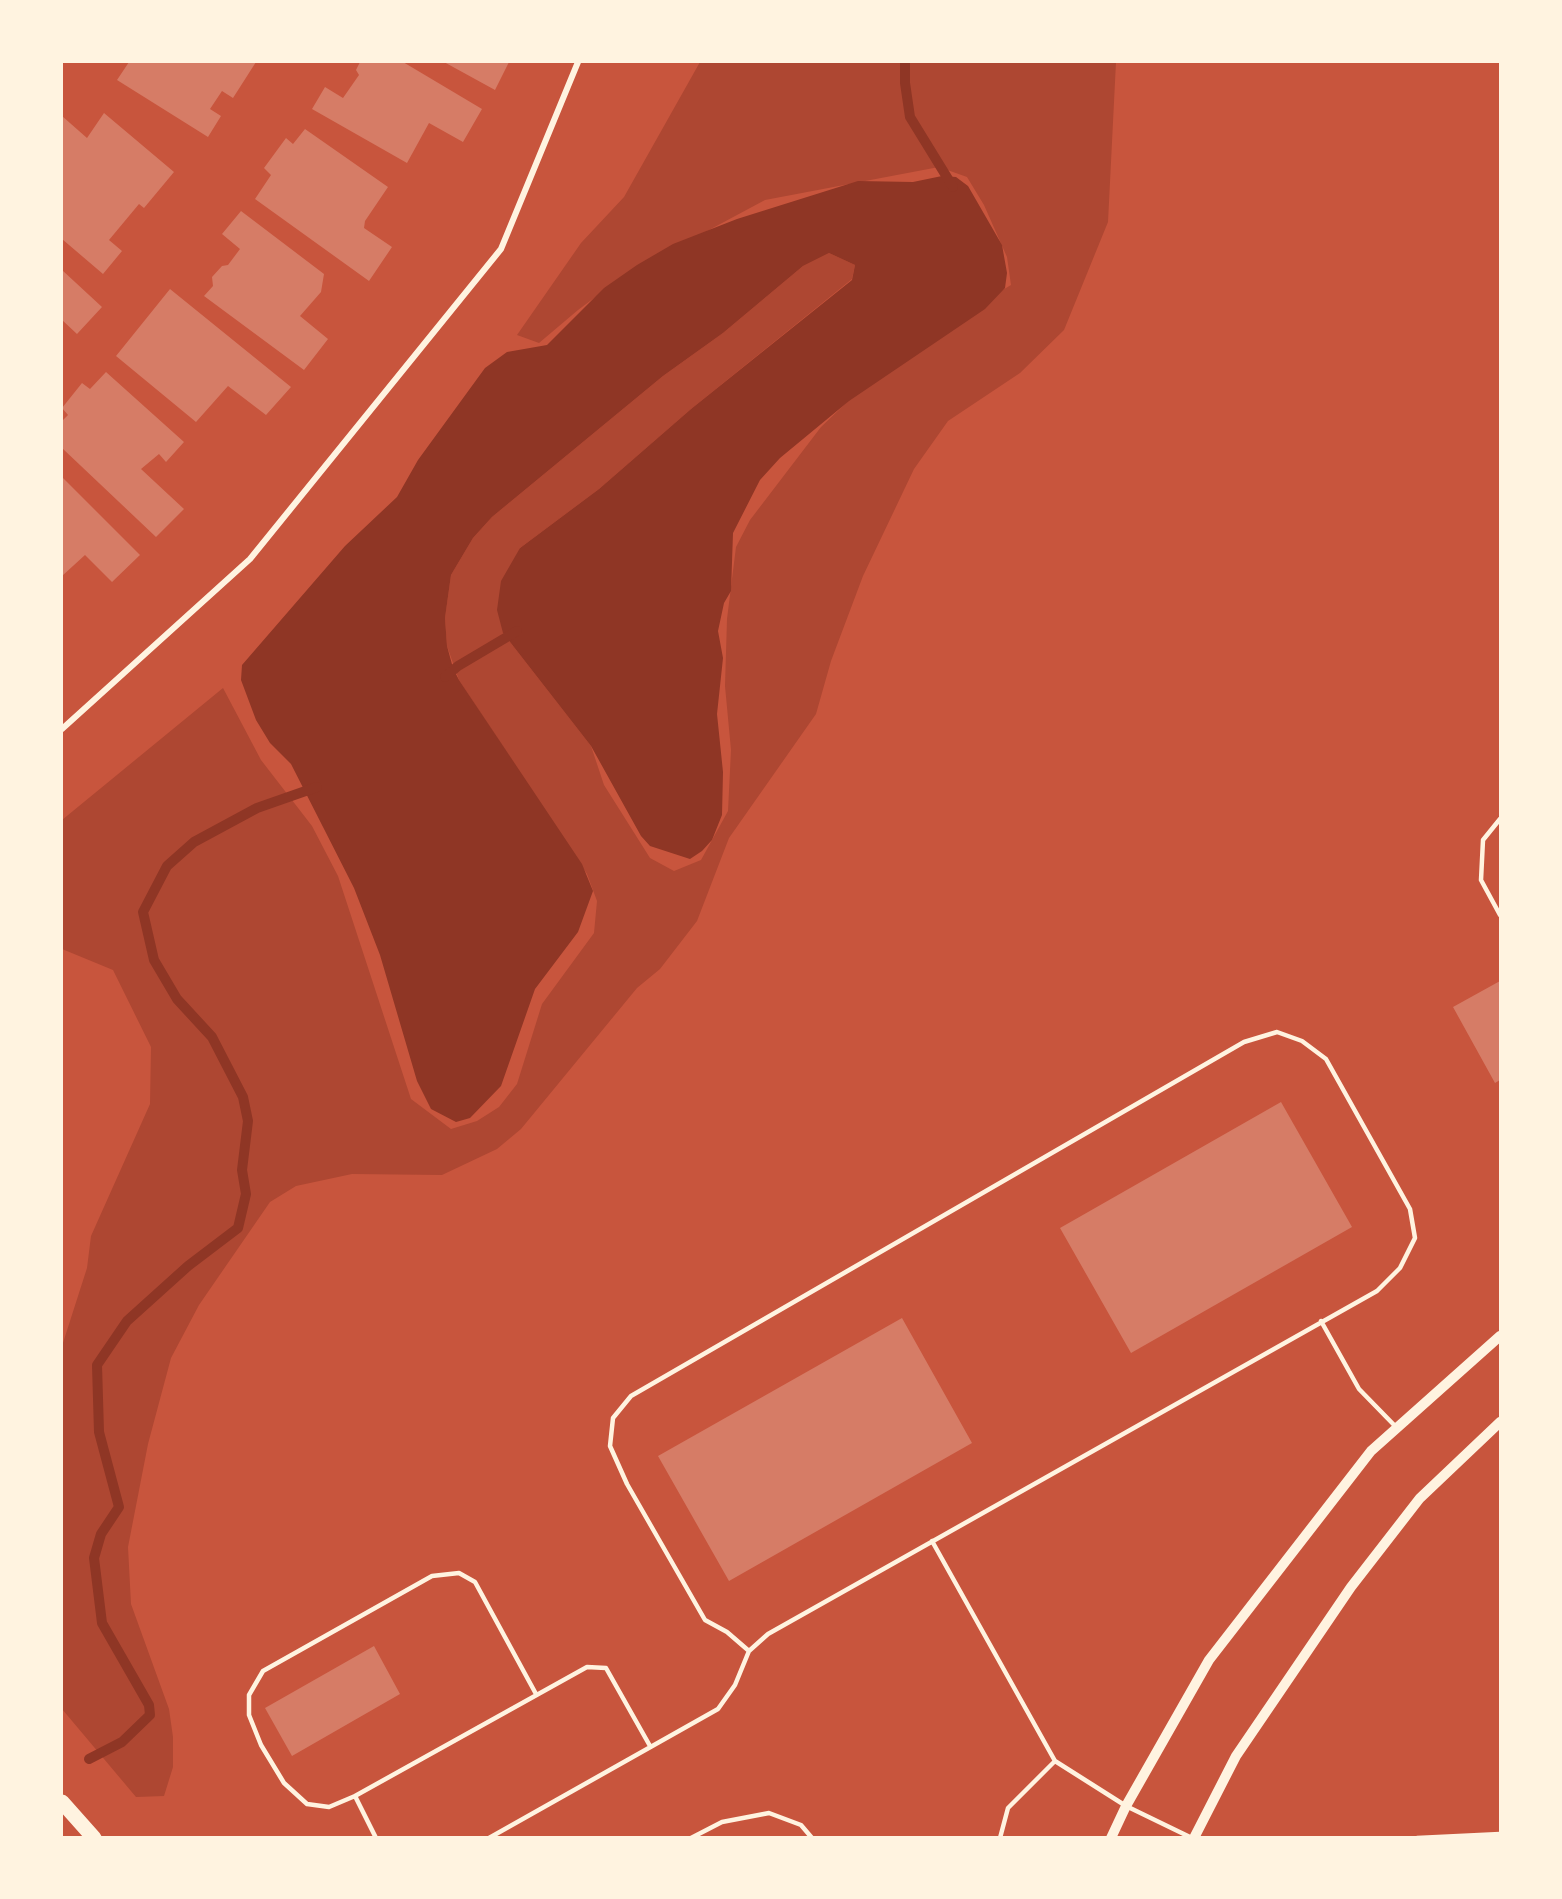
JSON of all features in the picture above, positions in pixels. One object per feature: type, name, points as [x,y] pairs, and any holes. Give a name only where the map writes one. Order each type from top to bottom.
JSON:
[{"type":"main road","points":[[62,1802],[94,1838]]},
{"type":"street","points":[[62,729],[250,559],[501,249],[578,62]]},
{"type":"street","points":[[1111,1838],[1126,1806],[1209,1660],[1371,1451],[1500,1336]]},
{"type":"street","points":[[1193,1838],[1236,1756],[1351,1587],[1420,1498],[1500,1422]]},
{"type":"lane","points":[[1500,819],[1483,840],[1481,880],[1500,915]]},
{"type":"lane","points":[[489,1838],[718,1709],[735,1685],[749,1652],[768,1634],[1377,1291],[1400,1268],[1415,1238],[1410,1209],[1326,1059],[1302,1041],[1277,1032],[1244,1042],[631,1396],[613,1418],[610,1446],[627,1484],[705,1620],[727,1632],[749,1652]]},
{"type":"lane","points":[[1321,1321],[1359,1389],[1397,1428]]},
{"type":"lane","points":[[932,1541],[1055,1761],[1126,1806],[1193,1838]]},
{"type":"lane","points":[[536,1694],[475,1582],[459,1573],[432,1576],[263,1671],[249,1695],[249,1715],[261,1745],[284,1783],[307,1804],[329,1807],[355,1796],[587,1667],[606,1668],[650,1746]]},
{"type":"lane","points":[[1000,1838],[1008,1808],[1055,1761]]},
{"type":"lane","points":[[355,1796],[376,1838]]},
{"type":"lane","points":[[691,1838],[722,1822],[769,1814],[801,1825],[812,1838]]},
{"type":"lane","points":[[1418,1838],[1500,1834]]},
{"type":"shaded area","points":[[700,62],[1116,62],[1108,222],[1064,330],[1020,373],[948,421],[914,469],[863,576],[831,661],[816,714],[729,838],[697,921],[660,969],[637,988],[521,1129],[497,1149],[442,1175],[352,1174],[296,1186],[270,1202],[199,1305],[171,1358],[148,1444],[128,1547],[131,1604],[169,1709],[173,1737],[173,1767],[164,1796],[136,1797],[62,1709],[62,1346],[87,1268],[91,1236],[150,1104],[151,1047],[113,970],[62,949],[62,820],[223,688],[261,760],[312,826],[338,876],[411,1099],[451,1129],[477,1121],[499,1107],[517,1084],[542,1004],[594,933],[597,901],[587,874],[459,680],[447,646],[445,618],[451,575],[473,538],[492,517],[663,376],[723,333],[803,266],[829,253],[855,265],[852,279],[691,409],[599,489],[520,548],[503,633],[591,746],[604,785],[650,858],[674,871],[701,860],[728,811],[731,750],[725,686],[727,619],[736,547],[750,520],[821,427],[893,358],[915,342],[1011,285],[1007,257],[984,205],[967,177],[939,167],[765,200],[625,275],[539,343],[517,335],[581,243],[624,197]]},
{"type":"shaded area","points":[[942,176],[956,177],[968,186],[1002,245],[1007,273],[1005,288],[985,309],[849,401],[780,458],[760,480],[733,533],[731,591],[724,603],[718,631],[723,658],[717,714],[723,772],[722,815],[712,840],[702,851],[690,859],[650,846],[641,836],[591,746],[503,633],[497,610],[501,581],[520,548],[599,489],[691,409],[852,280],[855,265],[829,253],[803,266],[723,333],[663,376],[492,517],[473,538],[451,575],[445,618],[447,646],[453,668],[582,864],[593,891],[578,932],[535,989],[501,1086],[470,1118],[456,1122],[431,1109],[417,1081],[380,955],[354,888],[291,764],[270,743],[256,720],[241,680],[242,665],[345,546],[397,497],[418,460],[485,368],[507,352],[547,345],[604,288],[673,244],[737,219],[858,181],[913,182]]},
{"type":"building","points":[[129,62],[256,62],[233,98],[222,91],[210,109],[221,116],[208,137],[117,80]]},
{"type":"building","points":[[360,62],[403,62],[482,109],[463,142],[429,123],[407,163],[312,109],[325,87],[343,98],[359,75],[356,70]]},
{"type":"building","points":[[444,62],[509,62],[495,90]]},
{"type":"building","points":[[104,113],[174,172],[144,208],[139,204],[109,240],[122,251],[103,274],[62,239],[62,116],[87,138]]},
{"type":"building","points":[[305,129],[388,187],[365,221],[364,228],[392,247],[369,281],[255,199],[271,175],[264,168],[286,138],[293,144]]},
{"type":"building","points":[[241,211],[324,274],[321,292],[300,316],[328,339],[304,370],[204,296],[213,286],[212,277],[222,266],[228,265],[240,249],[222,234]]},
{"type":"building","points":[[62,270],[102,307],[77,334],[62,320]]},
{"type":"building","points":[[170,289],[291,387],[266,415],[228,386],[196,422],[116,356]]},
{"type":"building","points":[[106,372],[184,442],[166,462],[159,454],[141,469],[184,509],[156,537],[62,448],[62,421],[68,415],[62,408],[82,383],[90,389]]},
{"type":"building","points":[[62,477],[140,555],[112,582],[85,555],[62,576]]},
{"type":"building","points":[[1500,981],[1500,1080],[1495,1083],[1453,1007]]},
{"type":"building","points":[[1281,1102],[1352,1227],[1131,1353],[1060,1228]]},
{"type":"building","points":[[902,1318],[972,1443],[729,1581],[658,1456]]},
{"type":"building","points":[[374,1646],[400,1694],[292,1756],[265,1708]]},
{"type":"waterway","points":[[905,62],[905,83],[910,117],[953,187]]},
{"type":"waterway","points":[[445,677],[458,666],[517,631]]},
{"type":"waterway","points":[[89,1759],[122,1742],[150,1715],[149,1705],[102,1623],[94,1558],[101,1534],[119,1507],[99,1432],[97,1365],[127,1321],[188,1266],[238,1228],[246,1194],[242,1170],[248,1121],[243,1097],[212,1037],[177,999],[154,960],[143,912],[167,866],[194,842],[257,808],[317,787]]}]
